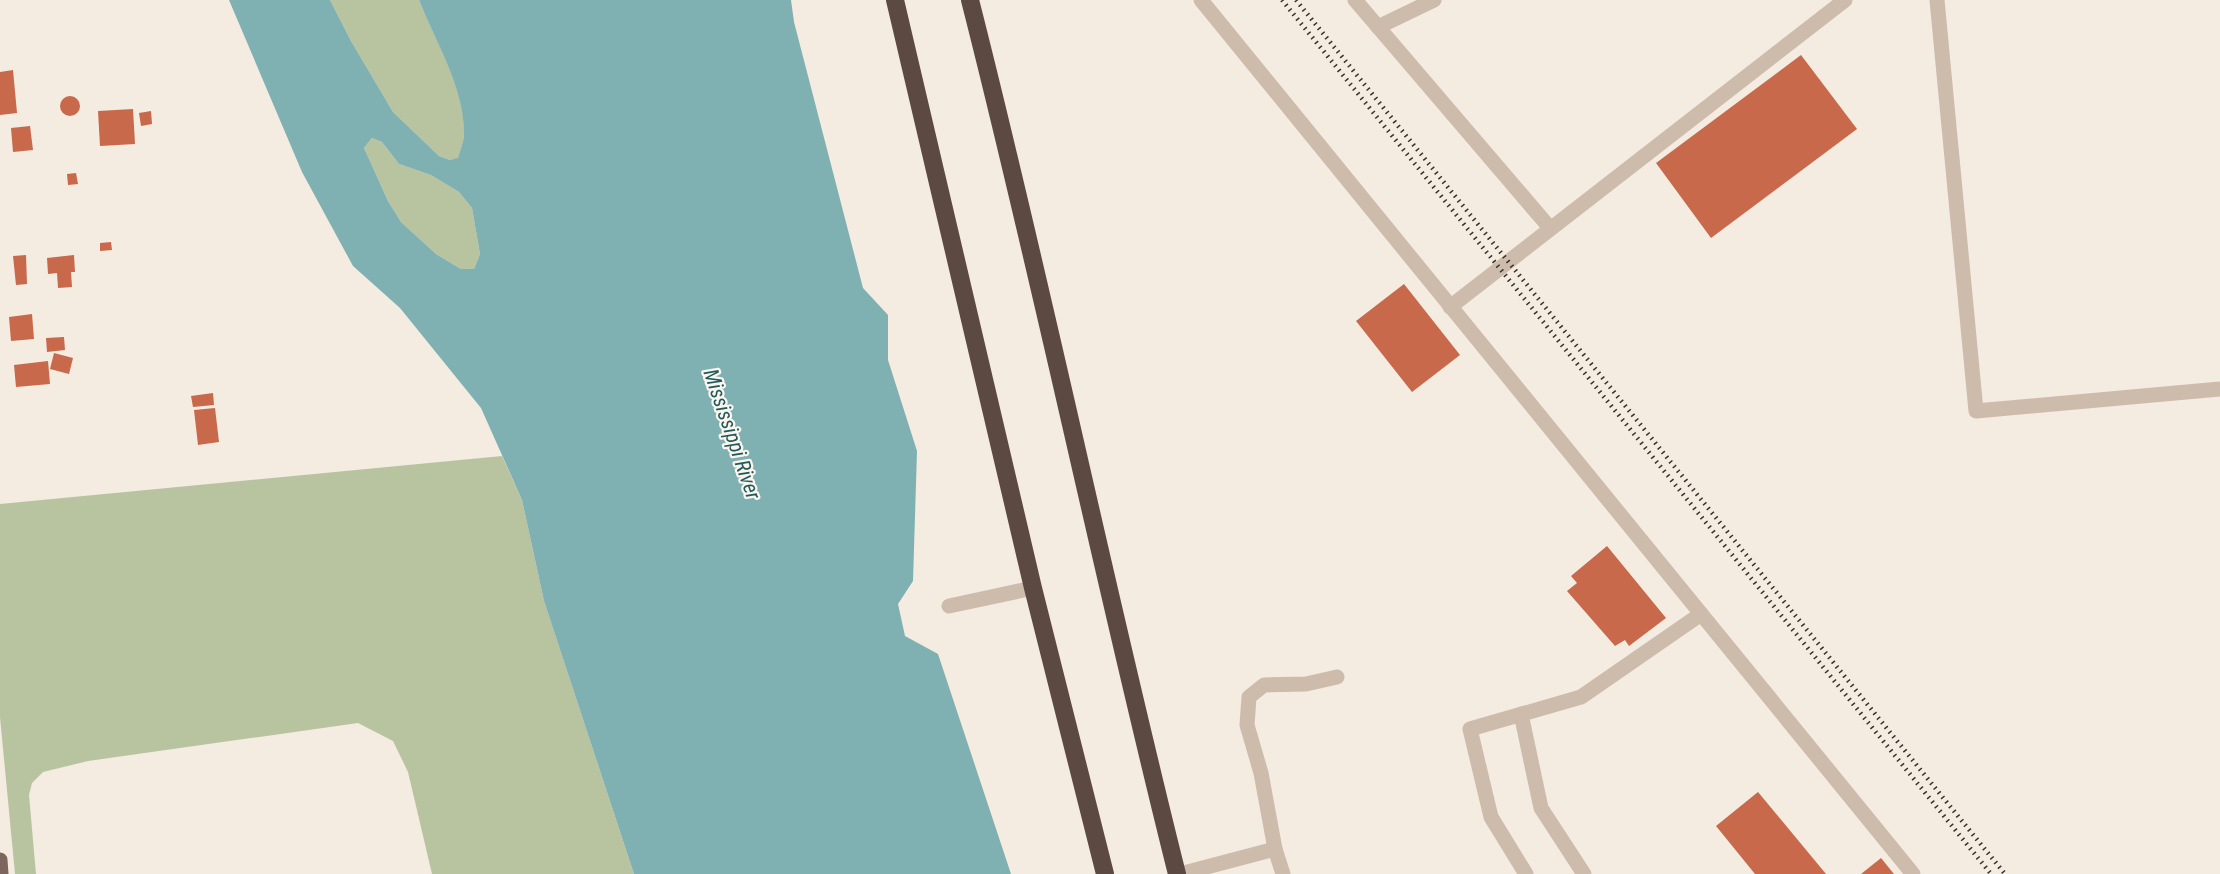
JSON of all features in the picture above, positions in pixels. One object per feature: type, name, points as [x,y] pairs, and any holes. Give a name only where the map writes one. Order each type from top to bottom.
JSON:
[{"type":"highway","points":[[895,0],[1033,588],[1105,874]]},
{"type":"highway","points":[[970,0],[1179,874]]},
{"type":"main road","points":[[0,860],[1,874]]},
{"type":"street","points":[[1201,0],[1913,874]]},
{"type":"street","points":[[1355,0],[1550,228]]},
{"type":"street","points":[[1381,31],[1434,0]]},
{"type":"street","points":[[1450,307],[1845,0]]},
{"type":"street","points":[[1937,0],[1976,411],[2220,389]]},
{"type":"street","points":[[949,606],[1033,588]]},
{"type":"street","points":[[1526,874],[1491,817],[1470,729],[1581,697],[1701,614]]},
{"type":"street","points":[[1283,874],[1275,849],[1261,773],[1247,724],[1250,697],[1264,685],[1306,684],[1337,677]]},
{"type":"street","points":[[1521,714],[1541,808],[1584,874]]},
{"type":"street","points":[[1179,874],[1275,849]]},
{"type":"green space","points":[[330,0],[419,0],[449,66],[460,100],[464,136],[458,159],[450,160],[439,156],[393,112]]},
{"type":"green space","points":[[372,138],[382,142],[399,164],[431,175],[459,192],[472,208],[480,254],[474,269],[461,269],[436,254],[401,222],[388,201],[364,148]]},
{"type":"green space","points":[[502,456],[522,500],[544,601],[634,874],[432,874],[408,772],[393,741],[358,723],[88,761],[43,772],[32,783],[29,795],[36,874],[15,874],[0,717],[0,504]]},
{"type":"water","name":"Mississippi River","points":[[229,0],[330,0],[393,112],[439,156],[450,160],[458,158],[464,136],[460,100],[455,83],[419,0],[791,0],[794,22],[863,288],[888,315],[888,360],[917,451],[913,581],[898,604],[905,636],[938,654],[1011,874],[634,874],[544,601],[522,500],[481,408],[400,308],[353,266],[302,172]],"holes":[[[372,138],[382,142],[399,164],[431,175],[459,192],[472,208],[480,254],[474,269],[461,269],[436,254],[401,222],[388,201],[364,148]]]},
{"type":"building","points":[[1801,55],[1857,129],[1711,238],[1656,163]]},
{"type":"building","points":[[13,70],[17,113],[0,115],[0,72]]},
{"type":"building","points":[[66,96],[74,96],[80,102],[80,110],[74,116],[66,116],[60,110],[60,102]]},
{"type":"building","points":[[133,109],[135,144],[100,146],[98,111]]},
{"type":"building","points":[[151,111],[152,124],[141,126],[139,113]]},
{"type":"building","points":[[30,126],[33,150],[13,152],[11,128]]},
{"type":"building","points":[[76,173],[78,184],[68,185],[67,174]]},
{"type":"building","points":[[111,242],[112,250],[100,251],[100,243]]},
{"type":"building","points":[[26,255],[27,284],[16,285],[13,256]]},
{"type":"building","points":[[74,255],[75,272],[71,272],[72,287],[58,288],[57,273],[48,274],[47,258]]},
{"type":"building","points":[[1404,284],[1460,355],[1412,392],[1356,321]]},
{"type":"building","points":[[32,314],[34,339],[11,341],[9,317]]},
{"type":"building","points":[[64,337],[65,350],[47,352],[46,338]]},
{"type":"building","points":[[54,353],[73,358],[69,374],[50,369]]},
{"type":"building","points":[[48,361],[50,384],[16,387],[14,365]]},
{"type":"building","points":[[213,393],[214,405],[193,407],[191,396]]},
{"type":"building","points":[[215,408],[219,442],[198,445],[194,410]]},
{"type":"building","points":[[1607,546],[1666,618],[1629,646],[1625,640],[1615,646],[1567,591],[1577,583],[1571,576]]},
{"type":"building","points":[[1758,792],[1826,874],[1755,874],[1716,826]]},
{"type":"building","points":[[1881,858],[1894,874],[1861,874]]},
{"type":"railway","points":[[1282,0],[1991,874]]},
{"type":"railway","points":[[1296,0],[2005,874]]}]
